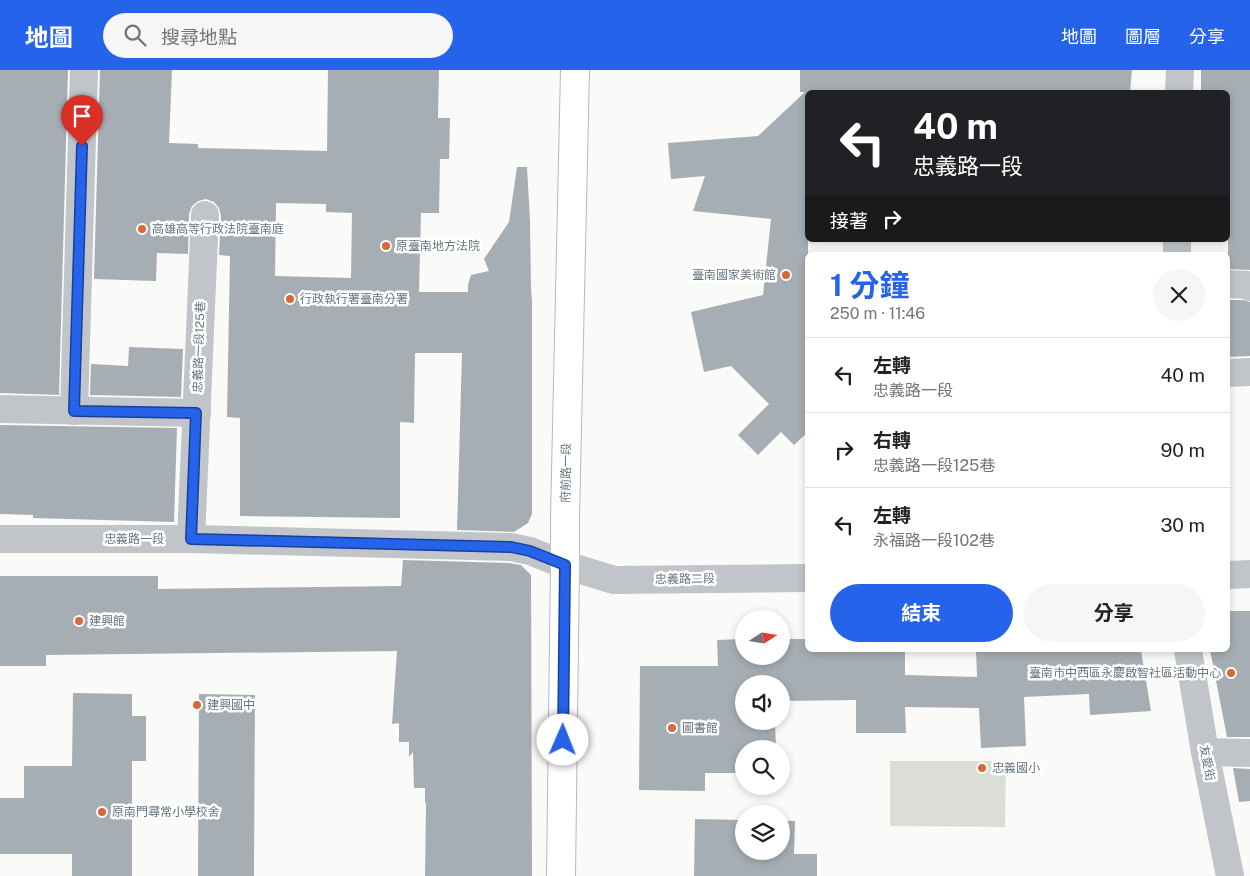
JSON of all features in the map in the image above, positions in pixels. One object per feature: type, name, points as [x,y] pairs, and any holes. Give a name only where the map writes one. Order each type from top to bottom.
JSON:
[{"type":"main road","name":"府前路一段","points":[[561,876],[565,517],[574,70]]},
{"type":"street","points":[[74,411],[84,70]]},
{"type":"street","points":[[1179,90],[1180,70]]},
{"type":"street","name":"忠義路一段125巷","points":[[191,539],[205,214]]},
{"type":"street","points":[[1230,284],[1248,285],[1250,287]]},
{"type":"street","points":[[1230,373],[1250,372]]},
{"type":"street","points":[[0,409],[196,413]]},
{"type":"street","name":"忠義路一段","points":[[0,539],[191,539],[511,547],[530,551],[565,565]]},
{"type":"street","name":"忠義路二段","points":[[565,565],[614,580],[805,578]]},
{"type":"street","points":[[1230,575],[1250,574]]},
{"type":"street","name":"友愛街","points":[[1188,652],[1205,752],[1230,876]]},
{"type":"street","points":[[1205,752],[1250,753]]},
{"type":"shaded area","points":[[890,761],[1006,761],[1005,827],[890,826]]},
{"type":"building","points":[[0,70],[68,70],[59,395],[0,393]]},
{"type":"building","points":[[100,70],[172,70],[169,143],[198,144],[198,148],[327,151],[328,70],[439,70],[438,118],[450,118],[449,159],[440,159],[439,213],[421,213],[419,292],[468,292],[471,275],[489,271],[484,259],[509,222],[517,167],[527,167],[532,301],[532,514],[528,523],[514,532],[457,530],[462,353],[415,353],[414,423],[400,422],[400,518],[240,516],[240,418],[227,417],[230,256],[219,255],[221,216],[219,208],[214,202],[206,199],[198,201],[192,206],[189,214],[188,254],[157,253],[156,281],[94,279]],"holes":[[[276,203],[326,204],[326,212],[352,213],[351,278],[275,276]]]},
{"type":"building","name":"臺南國家美術館","points":[[800,70],[1132,70],[1130,90],[805,90],[805,92],[800,92]]},
{"type":"building","points":[[1201,70],[1250,70],[1250,270],[1230,269],[1230,252],[1228,252],[1228,242],[1230,242],[1230,90],[1201,90]]},
{"type":"building","name":"臺南國家美術館","points":[[805,92],[805,242],[808,242],[808,252],[805,252],[805,435],[794,445],[781,432],[758,455],[738,435],[769,404],[731,366],[704,372],[691,312],[763,295],[771,219],[693,211],[705,176],[671,179],[668,143],[758,136]]},
{"type":"building","points":[[1230,300],[1250,302],[1250,356],[1230,357]]},
{"type":"building","points":[[129,347],[183,349],[181,397],[90,395],[91,364],[128,366]]},
{"type":"building","points":[[0,425],[177,428],[174,522],[33,518],[33,515],[0,514]]},
{"type":"building","points":[[403,560],[509,563],[521,565],[531,575],[532,876],[425,876],[425,788],[414,788],[413,752],[409,757],[409,742],[399,742],[399,723],[392,724],[397,651],[46,655],[46,666],[0,666],[0,576],[158,576],[158,589],[401,586]]},
{"type":"building","name":"臺南市中西區永慶啟智社區活動中心","points":[[1230,611],[1250,611],[1250,737],[1227,737],[1210,652],[1230,652]]},
{"type":"building","points":[[735,639],[735,665],[790,665],[790,639],[805,639],[805,652],[905,652],[905,675],[977,677],[976,652],[1141,652],[1151,711],[1090,715],[1089,694],[1024,697],[1026,746],[981,748],[979,708],[905,707],[906,733],[856,733],[856,700],[790,701],[790,675],[735,675],[735,730],[775,730],[776,740],[735,740],[735,773],[705,773],[705,791],[639,790],[640,666],[718,666],[717,640]]},
{"type":"building","name":"原南門尋常小學校舍","points":[[73,693],[132,694],[132,716],[146,716],[146,761],[132,761],[132,876],[72,876],[72,854],[0,854],[0,798],[24,798],[24,766],[72,766]]},
{"type":"building","points":[[199,694],[255,695],[254,876],[198,876]]},
{"type":"building","points":[[1233,768],[1250,769],[1250,801],[1239,802]]},
{"type":"building","points":[[695,819],[735,820],[735,860],[790,860],[790,821],[795,821],[794,854],[817,854],[817,876],[694,876]]},
{"type":"place","name":"高雄高等行政法院臺南庭","points":[[142,229]]},
{"type":"place","name":"原臺南地方法院","points":[[386,246]]},
{"type":"place","name":"臺南國家美術館","points":[[786,275]]},
{"type":"place","name":"行政執行署臺南分署","points":[[290,299]]},
{"type":"place","name":"建興館","points":[[79,621]]},
{"type":"place","name":"臺南市中西區永慶啟智社區活動中心","points":[[1231,673]]},
{"type":"place","name":"建興國中","points":[[197,705]]},
{"type":"place","name":"圖書館","points":[[672,728]]},
{"type":"place","name":"忠義國小","points":[[982,768]]},
{"type":"place","name":"原南門尋常小學校舍","points":[[102,812]]},
{"type":"route","points":[[82,146],[74,411],[196,413],[191,539],[511,547],[530,551],[565,565],[563,740]]}]
